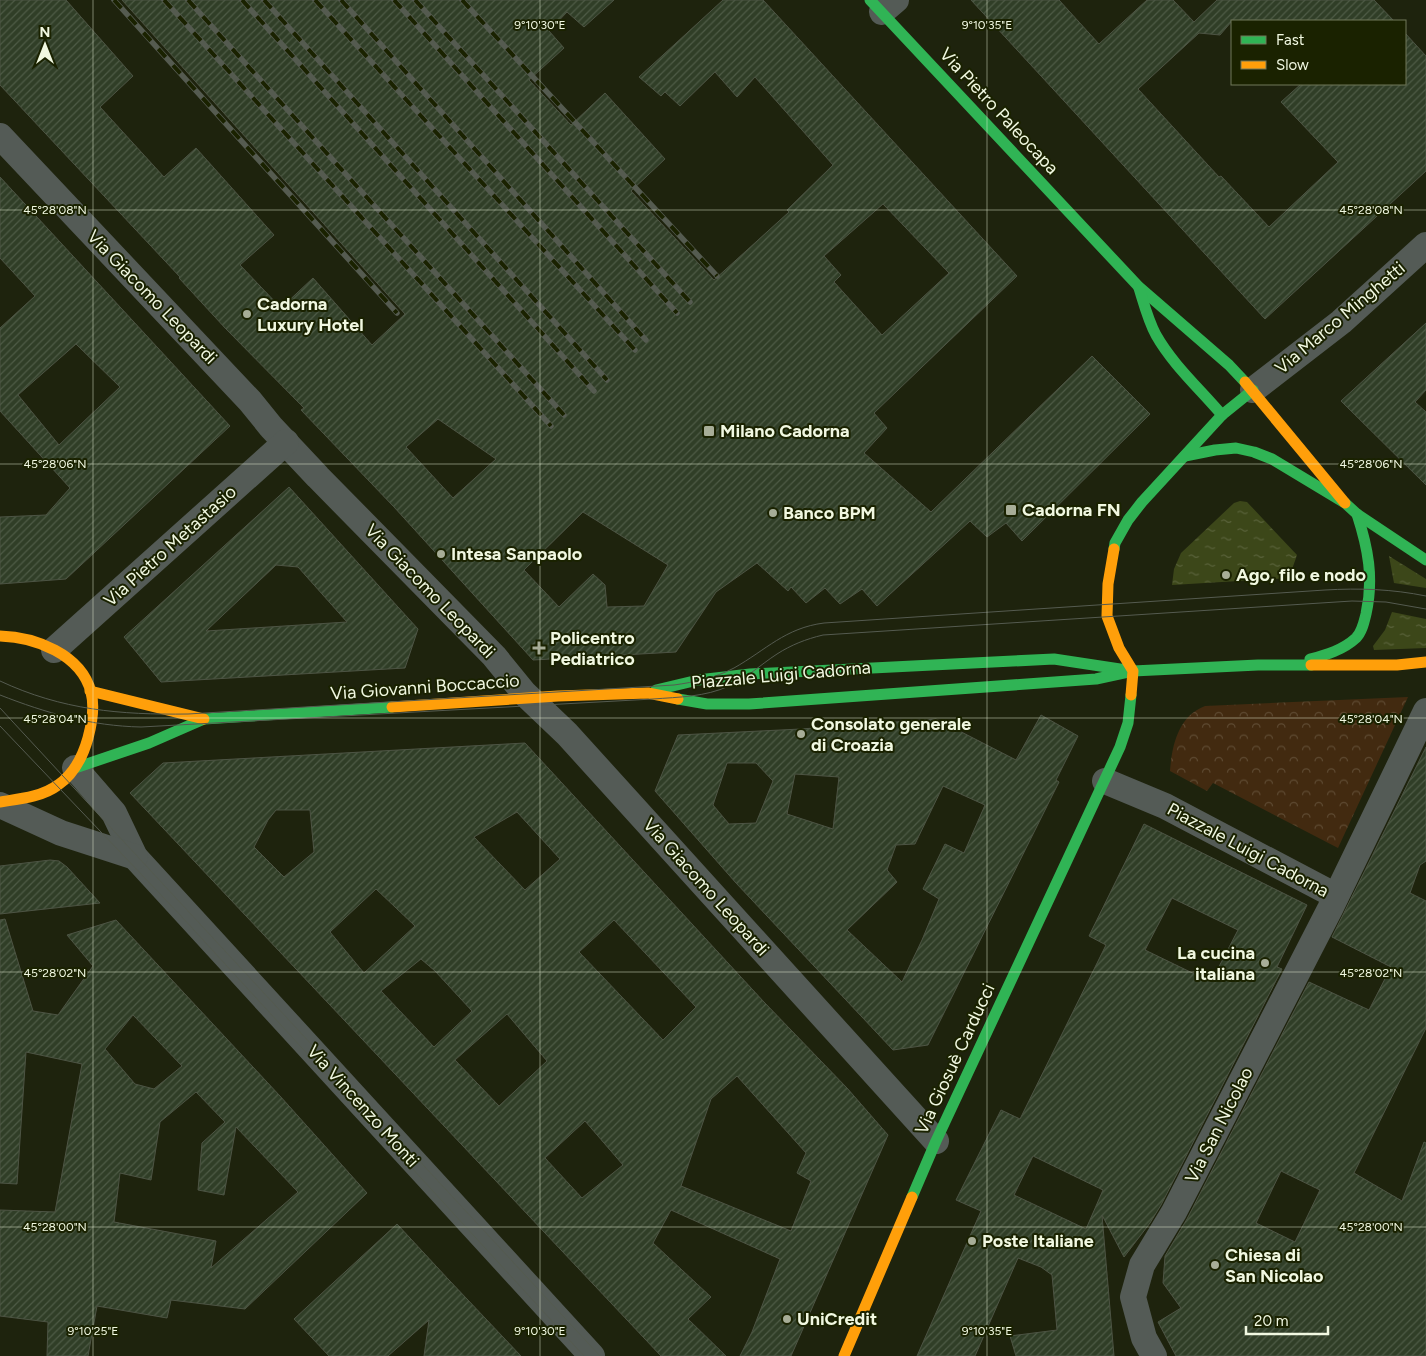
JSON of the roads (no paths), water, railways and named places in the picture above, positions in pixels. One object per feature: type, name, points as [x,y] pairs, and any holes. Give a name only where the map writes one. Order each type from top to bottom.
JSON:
[{"type":"street","name":"Via Pietro Paleocapa","points":[[883,4],[1139,287]]},
{"type":"street","name":"Via Giacomo Leopardi","points":[[0,136],[250,401],[286,442],[494,656],[530,698],[567,734],[936,1140]]},
{"type":"street","name":"Via Marco Minghetti","points":[[1253,390],[1341,322],[1426,245]]},
{"type":"street","points":[[1139,287],[1229,365],[1253,390],[1344,503]]},
{"type":"street","points":[[1139,287],[1147,315],[1156,335],[1170,355],[1222,415]]},
{"type":"street","points":[[1105,781],[1128,723],[1133,671],[1119,648],[1107,616],[1108,584],[1115,543],[1128,520],[1142,502],[1222,415],[1253,390]]},
{"type":"street","name":"Via Pietro Metastasio","points":[[54,650],[286,442]]},
{"type":"street","points":[[1186,456],[1236,448],[1272,459],[1344,503],[1357,514],[1426,560]]},
{"type":"street","name":"Piazzale Luigi Cadorna","points":[[1258,665],[1306,660],[1336,651],[1355,640],[1362,631],[1370,602],[1371,565],[1357,514]]},
{"type":"street","points":[[0,803],[19,799],[56,786],[75,768],[85,749],[93,710],[90,691],[83,676],[70,661],[54,650],[26,638],[4,634]]},
{"type":"street","name":"Piazzale Luigi Cadorna","points":[[648,692],[685,682],[750,674],[1054,659],[1133,671]]},
{"type":"street","name":"Piazzale Luigi Cadorna","points":[[648,692],[707,704],[749,704],[1096,679],[1133,671],[1258,665],[1397,665],[1426,662]]},
{"type":"street","name":"Via Giovanni Boccaccio","points":[[90,691],[204,719],[648,692]]},
{"type":"street","name":"Piazzale Luigi Cadorna","points":[[1105,781],[1166,806],[1336,896],[1426,711]]},
{"type":"street","name":"Via Giovanni Boccaccio","points":[[75,768],[149,743],[204,719]]},
{"type":"street","name":"Via Vincenzo Monti","points":[[75,768],[114,813],[134,857],[592,1356]]},
{"type":"street","name":"Via Giosuè Carducci","points":[[844,1356],[936,1140],[1105,781]]},
{"type":"street","name":"Via Vincenzo Monti","points":[[0,803],[61,833],[134,857]]},
{"type":"street","name":"Via San Nicolao","points":[[1154,1356],[1144,1338],[1133,1297],[1142,1265],[1174,1212],[1336,896]]},
{"type":"water","points":[[1240,501],[1247,502],[1297,555],[1289,578],[1172,585],[1174,569],[1181,553],[1234,503]]},
{"type":"water","points":[[1389,556],[1426,579],[1426,588],[1394,583]]},
{"type":"water","points":[[1392,612],[1426,619],[1426,648],[1374,650],[1373,646],[1385,630]]},
{"type":"tram line","points":[[0,681],[46,699],[92,709],[115,712],[188,714],[674,685],[720,674],[734,668],[787,635],[824,623],[1338,589],[1388,590],[1426,596]]},
{"type":"tram line","points":[[0,695],[69,717],[104,724],[141,727],[653,699],[692,696],[720,690],[742,679],[788,648],[805,640],[823,635],[1352,601],[1386,602],[1426,609]]},
{"type":"tram line","points":[[0,708],[600,1356]]},
{"type":"tram line","points":[[0,726],[182,917],[584,1356]]},
{"type":"railway","points":[[114,0],[397,313]]},
{"type":"railway","points":[[164,0],[551,426]]},
{"type":"railway","points":[[188,0],[564,415]]},
{"type":"railway","points":[[242,0],[594,391]]},
{"type":"railway","points":[[264,0],[607,380]]},
{"type":"railway","points":[[315,0],[635,350]]},
{"type":"railway","points":[[341,0],[646,340]]},
{"type":"railway","points":[[394,0],[677,313]]},
{"type":"railway","points":[[415,0],[690,302]]},
{"type":"railway","points":[[462,0],[717,276]]},
{"type":"place","name":"Cadorna Luxury Hotel","points":[[247,314]]},
{"type":"place","name":"Milano Cadorna","points":[[709,431]]},
{"type":"place","name":"Cadorna FN","points":[[1011,510]]},
{"type":"place","name":"Banco BPM","points":[[773,513]]},
{"type":"place","name":"Intesa Sanpaolo","points":[[441,554]]},
{"type":"place","name":"Ago, filo e nodo","points":[[1226,575]]},
{"type":"place","name":"Policentro Pediatrico","points":[[539,648]]},
{"type":"place","name":"Consolato generale di Croazia","points":[[801,734]]},
{"type":"place","name":"La cucina italiana","points":[[1265,963]]},
{"type":"place","name":"Poste Italiane","points":[[972,1241]]},
{"type":"place","name":"Chiesa di San Nicolao","points":[[1215,1265]]},
{"type":"place","name":"UniCredit","points":[[787,1319]]}]
